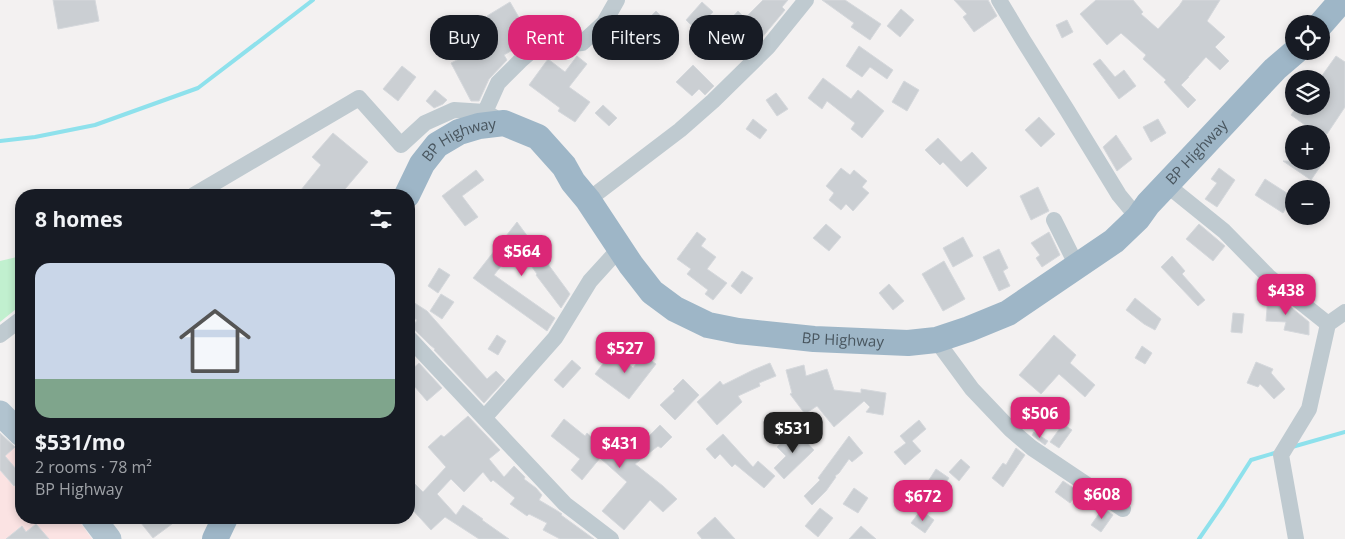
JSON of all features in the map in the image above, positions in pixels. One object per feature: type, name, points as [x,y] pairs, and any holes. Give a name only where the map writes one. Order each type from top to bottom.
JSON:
[{"type":"highway","points":[[1329,15],[1342,0]]},
{"type":"highway","name":"BP Highway","points":[[410,189],[422,164],[437,145],[459,132],[479,126],[495,117],[538,137],[564,166],[573,182],[588,200],[631,265],[652,292],[675,309],[708,325],[738,331],[814,339],[908,343],[936,340],[1008,313],[1114,242],[1286,60]]},
{"type":"highway","points":[[215,539],[222,524]]},
{"type":"main road","points":[[0,413],[15,428]]},
{"type":"main road","points":[[97,524],[108,539]]},
{"type":"street","points":[[204,189],[358,98],[401,145],[425,123],[454,110],[495,117],[498,83],[520,61],[535,48],[582,43],[604,23],[617,0]]},
{"type":"street","points":[[588,200],[680,130],[713,101],[768,48],[806,0]]},
{"type":"street","points":[[999,0],[1119,195],[1138,218]]},
{"type":"street","points":[[1167,185],[1224,231],[1268,277],[1328,324]]},
{"type":"street","points":[[1054,220],[1077,266]]},
{"type":"street","points":[[484,418],[555,338],[590,281],[620,248]]},
{"type":"street","points":[[1296,539],[1281,455],[1309,409],[1328,324],[1345,312]]},
{"type":"street","points":[[0,335],[15,324]]},
{"type":"street","points":[[936,340],[972,389],[1011,430],[1032,448],[1123,509]]},
{"type":"street","points":[[415,344],[565,504],[611,539]]},
{"type":"shaded area","points":[[15,447],[15,468],[9,461],[0,468],[0,460]]},
{"type":"shaded area","points":[[0,470],[13,486],[15,484],[15,524],[36,524],[26,532],[21,526],[12,534],[16,539],[0,539]]},
{"type":"shaded area","points":[[36,524],[81,524],[92,539],[49,539]]},
{"type":"green space","points":[[15,257],[15,310],[0,322],[0,261]]},
{"type":"building","points":[[53,0],[95,0],[99,21],[58,29]]},
{"type":"building","points":[[763,0],[788,0],[782,7],[785,10],[763,36],[763,15],[748,15]]},
{"type":"building","points":[[822,0],[845,0],[881,24],[870,40],[851,27],[854,23]]},
{"type":"building","points":[[954,0],[988,0],[997,16],[974,32],[963,17],[967,14]]},
{"type":"building","points":[[1096,0],[1133,0],[1143,12],[1141,14],[1158,29],[1183,0],[1220,0],[1207,21],[1225,37],[1215,47],[1229,61],[1220,70],[1206,57],[1181,85],[1196,100],[1188,108],[1164,82],[1166,80],[1143,59],[1146,55],[1121,33],[1107,45],[1080,14]]},
{"type":"building","points":[[510,2],[518,15],[508,15],[508,53],[504,55],[507,60],[489,79],[479,101],[471,101],[451,63],[457,60],[498,60],[498,15],[489,15]]},
{"type":"building","points":[[702,2],[713,12],[710,15],[690,15]]},
{"type":"building","points":[[901,9],[914,20],[900,37],[887,26]]},
{"type":"building","points":[[656,11],[660,15],[652,15]]},
{"type":"building","points":[[1067,20],[1073,32],[1062,38],[1056,25]]},
{"type":"building","points":[[859,46],[893,70],[887,79],[870,67],[862,77],[846,66]]},
{"type":"building","points":[[1336,56],[1345,62],[1345,107],[1330,130],[1330,125],[1305,125],[1291,115],[1330,115],[1330,70],[1326,70]]},
{"type":"building","points":[[1100,59],[1115,77],[1124,70],[1136,86],[1119,99],[1093,64]]},
{"type":"building","points":[[547,60],[565,72],[574,60],[582,60],[587,64],[569,87],[590,102],[575,122],[558,111],[560,108],[529,85]]},
{"type":"building","points":[[693,65],[714,86],[705,95],[699,89],[692,96],[676,82]]},
{"type":"building","points":[[402,66],[416,77],[398,101],[383,89]]},
{"type":"building","points":[[823,78],[851,99],[858,90],[884,111],[862,138],[851,129],[855,123],[827,101],[822,109],[808,98]]},
{"type":"building","points":[[904,81],[919,90],[907,111],[892,102]]},
{"type":"building","points":[[435,90],[447,100],[434,108],[426,101]]},
{"type":"building","points":[[776,93],[788,109],[777,116],[766,100]]},
{"type":"building","points":[[603,105],[617,118],[609,126],[595,113]]},
{"type":"building","points":[[1039,117],[1055,134],[1041,147],[1025,130]]},
{"type":"building","points":[[753,119],[767,130],[760,139],[746,129]]},
{"type":"building","points":[[1158,119],[1166,133],[1151,142],[1143,127]]},
{"type":"building","points":[[333,133],[368,162],[345,189],[302,189],[321,165],[312,157]]},
{"type":"building","points":[[1116,135],[1132,159],[1117,171],[1103,147]]},
{"type":"building","points":[[938,138],[961,162],[972,152],[987,168],[967,187],[943,162],[940,165],[925,150]]},
{"type":"building","points":[[841,168],[850,175],[854,170],[867,181],[862,187],[869,193],[853,211],[846,204],[841,210],[829,200],[834,193],[826,186]]},
{"type":"building","points":[[1219,168],[1235,180],[1217,207],[1205,199],[1217,183],[1211,179]]},
{"type":"building","points":[[476,170],[484,180],[462,196],[478,217],[465,226],[442,196]]},
{"type":"building","points":[[1296,170],[1318,170],[1311,180]]},
{"type":"building","points":[[1265,179],[1285,192],[1285,210],[1283,213],[1255,195]]},
{"type":"building","points":[[1038,187],[1049,211],[1031,220],[1020,196]]},
{"type":"building","points":[[517,222],[570,294],[561,308],[517,246],[494,275],[555,318],[547,331],[473,278]]},
{"type":"building","points":[[826,224],[841,237],[829,251],[813,238]]},
{"type":"building","points":[[1199,224],[1225,246],[1213,261],[1186,239]]},
{"type":"building","points":[[697,232],[706,239],[701,246],[716,257],[707,269],[727,283],[713,300],[705,294],[708,290],[687,274],[691,269],[677,259]]},
{"type":"building","points":[[1049,232],[1060,255],[1042,267],[1036,258],[1040,255],[1031,243]]},
{"type":"building","points":[[963,237],[973,256],[953,267],[943,248]]},
{"type":"building","points":[[999,249],[1008,268],[1003,271],[1010,286],[999,291],[983,257]]},
{"type":"building","points":[[1172,256],[1185,271],[1182,274],[1205,300],[1198,306],[1161,267]]},
{"type":"building","points":[[944,261],[965,299],[943,311],[922,274]]},
{"type":"building","points":[[439,268],[450,275],[438,293],[428,286]]},
{"type":"building","points":[[742,271],[753,278],[741,294],[731,286]]},
{"type":"building","points":[[889,284],[904,301],[893,310],[879,293]]},
{"type":"building","points":[[441,294],[454,302],[442,319],[430,311]]},
{"type":"building","points":[[1268,296],[1278,297],[1309,322],[1309,335],[1284,330],[1286,322],[1266,321]]},
{"type":"building","points":[[1135,298],[1161,319],[1155,330],[1126,310]]},
{"type":"building","points":[[415,303],[427,311],[487,379],[496,371],[505,380],[484,403],[435,349],[415,330],[417,320],[415,319]]},
{"type":"building","points":[[1233,313],[1244,314],[1242,333],[1231,332]]},
{"type":"building","points":[[497,335],[506,341],[498,355],[488,349]]},
{"type":"building","points":[[1054,335],[1076,355],[1070,363],[1095,385],[1085,397],[1059,374],[1041,394],[1019,375]]},
{"type":"building","points":[[1142,346],[1152,353],[1145,364],[1135,358]]},
{"type":"building","points":[[612,352],[633,368],[643,355],[656,364],[629,399],[595,374]]},
{"type":"building","points":[[572,360],[581,368],[563,388],[554,380]]},
{"type":"building","points":[[1256,362],[1273,369],[1271,373],[1285,389],[1274,399],[1260,384],[1258,387],[1247,383]]},
{"type":"building","points":[[419,363],[442,388],[427,401],[415,387],[415,367]]},
{"type":"building","points":[[770,363],[776,376],[759,383],[760,386],[738,396],[742,402],[717,425],[697,402],[720,381],[723,385]]},
{"type":"building","points":[[804,365],[806,376],[827,369],[834,390],[861,393],[861,389],[886,393],[883,415],[866,412],[870,407],[864,401],[834,427],[817,406],[805,414],[790,394],[792,393],[786,370]]},
{"type":"building","points":[[683,379],[699,395],[675,420],[660,405],[675,391],[673,389]]},
{"type":"building","points":[[468,416],[500,450],[489,459],[504,477],[514,466],[525,477],[524,479],[542,495],[539,500],[562,514],[594,539],[560,539],[543,530],[547,523],[529,514],[527,516],[510,504],[515,498],[493,480],[491,482],[483,472],[464,492],[451,479],[437,494],[456,515],[463,505],[509,539],[479,539],[445,517],[431,530],[415,513],[415,484],[423,492],[446,467],[428,447],[441,435],[444,437]]},
{"type":"building","points":[[564,419],[585,436],[587,433],[598,443],[607,432],[621,445],[638,432],[645,440],[660,425],[672,437],[661,448],[658,446],[635,464],[677,499],[663,512],[650,500],[624,530],[602,511],[627,482],[600,458],[582,480],[571,470],[580,459],[551,436]]},
{"type":"building","points":[[919,420],[926,429],[912,441],[921,451],[905,465],[894,452],[906,443],[900,436]]},
{"type":"building","points":[[1063,424],[1072,430],[1059,448],[1050,442]]},
{"type":"building","points":[[795,430],[814,450],[784,479],[774,468],[786,456],[777,447]]},
{"type":"building","points":[[1034,432],[1048,441],[1045,445],[1032,435]]},
{"type":"building","points":[[0,433],[15,447],[5,456],[15,468],[15,485],[0,470]]},
{"type":"building","points":[[723,434],[753,467],[758,461],[775,476],[764,488],[735,464],[732,467],[720,454],[715,459],[706,449]]},
{"type":"building","points":[[849,436],[863,453],[852,462],[849,459],[826,491],[812,505],[804,496],[820,480],[818,478]]},
{"type":"building","points":[[1016,448],[1025,455],[1003,487],[992,478],[1003,463],[1006,465]]},
{"type":"building","points":[[961,459],[970,467],[959,481],[949,472]]},
{"type":"building","points":[[936,469],[949,478],[940,492],[927,483]]},
{"type":"building","points":[[1063,481],[1078,491],[1070,503],[1055,492]]},
{"type":"building","points":[[854,488],[868,498],[858,513],[843,504]]},
{"type":"building","points":[[820,508],[833,518],[818,537],[805,526]]},
{"type":"building","points":[[1103,508],[1113,515],[1101,532],[1091,525]]},
{"type":"building","points":[[921,510],[934,520],[925,533],[911,523]]},
{"type":"building","points":[[715,517],[735,539],[702,539],[697,533]]},
{"type":"building","points":[[36,524],[49,539],[6,539],[22,526],[26,532]]},
{"type":"building","points":[[142,524],[172,524],[153,538]]},
{"type":"building","points":[[861,526],[876,539],[849,539]]},
{"type":"waterway","points":[[0,141],[35,137],[95,125],[198,88],[313,0]]},
{"type":"waterway","points":[[1292,447],[1345,432]]},
{"type":"waterway","points":[[1199,539],[1251,460],[1278,452]]}]
